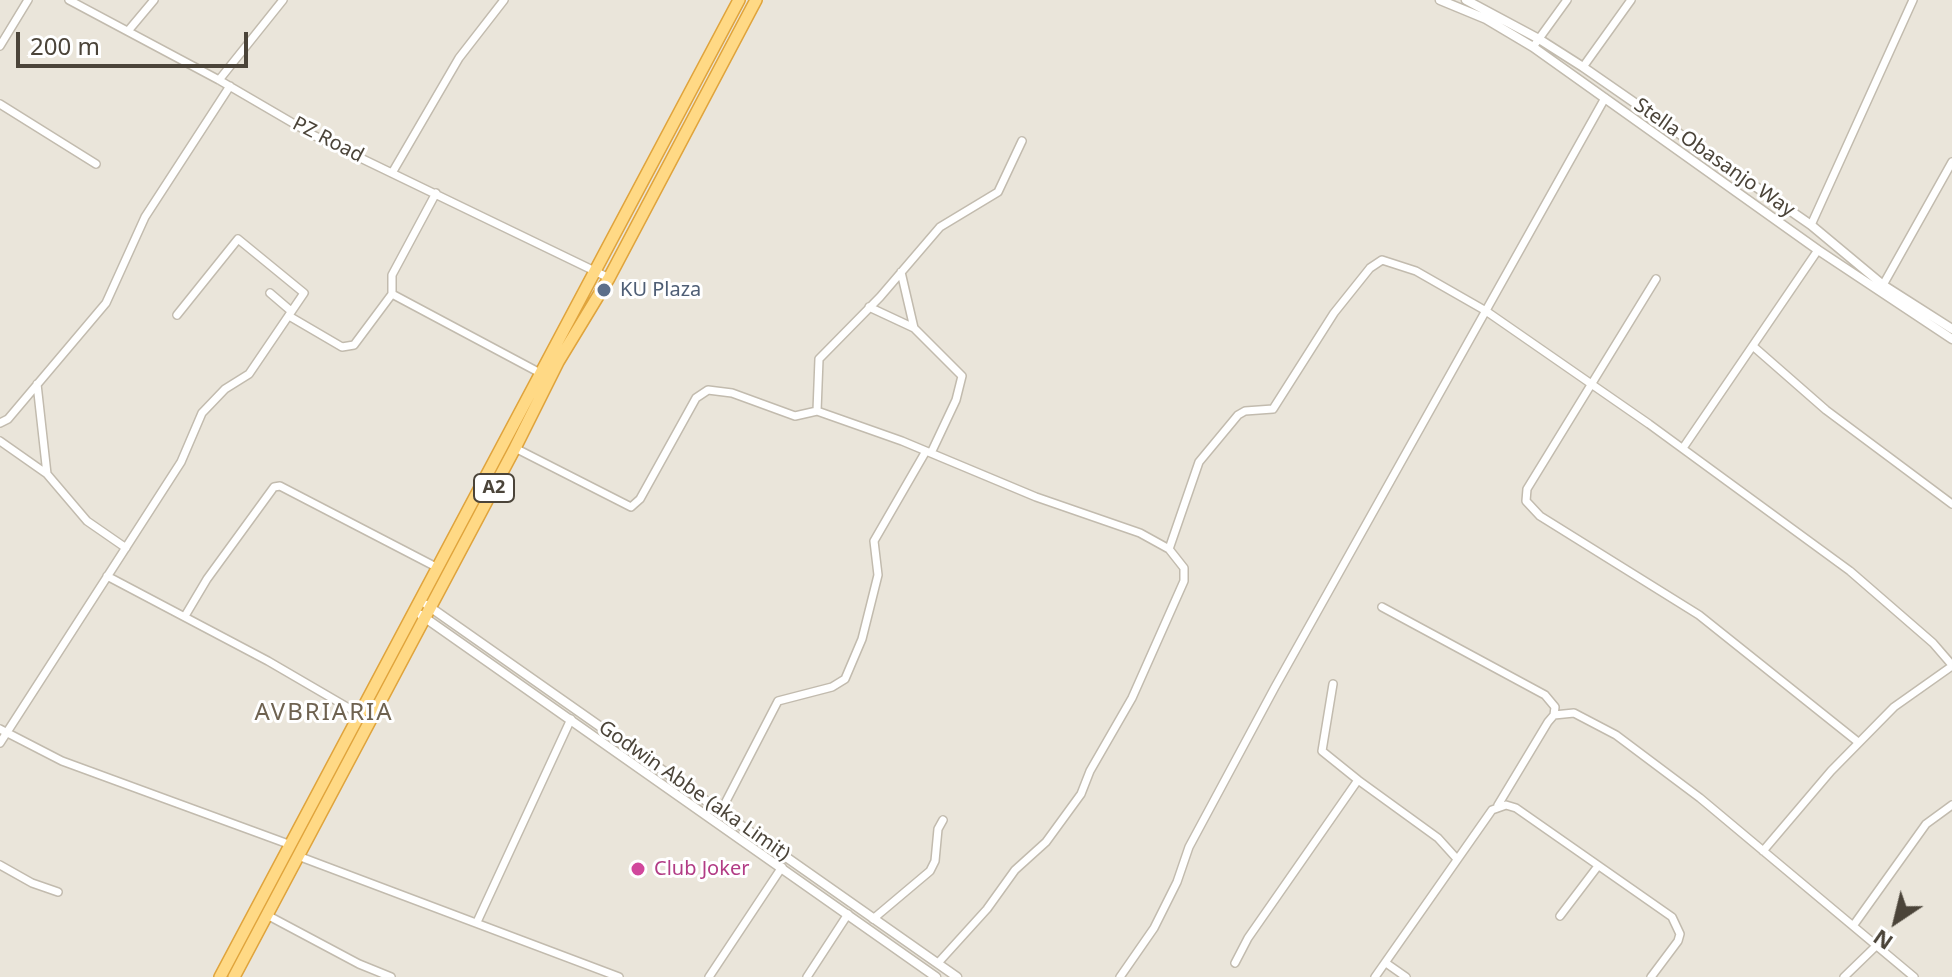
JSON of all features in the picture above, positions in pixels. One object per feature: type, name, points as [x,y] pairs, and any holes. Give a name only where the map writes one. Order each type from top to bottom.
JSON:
[{"type":"highway","name":"A2","points":[[234,977],[422,608],[438,568],[739,0]]},
{"type":"highway","name":"A2","points":[[220,977],[359,714],[515,448],[558,362],[609,278],[756,0]]},
{"type":"street","points":[[0,46],[28,0]]},
{"type":"street","name":"PZ Road","points":[[69,0],[230,86],[315,136],[609,278]]},
{"type":"street","points":[[128,31],[154,0]]},
{"type":"street","points":[[219,80],[283,0]]},
{"type":"street","points":[[392,173],[459,58],[504,0]]},
{"type":"street","points":[[1440,0],[1486,19],[1533,47],[1818,250],[1952,339]]},
{"type":"street","name":"Stella Obasanjo Way","points":[[1466,0],[1539,39],[1583,67],[1811,225],[1883,285],[1952,329]]},
{"type":"street","points":[[1533,47],[1567,0]]},
{"type":"street","points":[[1583,67],[1631,0]]},
{"type":"street","points":[[1811,225],[1913,0]]},
{"type":"street","points":[[0,423],[8,419],[106,303],[145,217],[230,86]]},
{"type":"street","points":[[1120,977],[1154,928],[1177,882],[1189,847],[1605,98]]},
{"type":"street","points":[[0,104],[96,164]]},
{"type":"street","points":[[817,411],[819,359],[940,227],[998,192],[1022,141]]},
{"type":"street","points":[[1883,285],[1952,162]]},
{"type":"street","points":[[270,293],[290,314],[347,348],[354,345],[392,294],[392,275],[436,193]]},
{"type":"street","points":[[0,743],[3,731],[181,462],[202,413],[225,389],[249,374],[303,298],[304,291],[238,239],[177,315]]},
{"type":"street","points":[[1683,448],[1818,250]]},
{"type":"street","points":[[1169,549],[1199,462],[1238,415],[1245,411],[1273,409],[1334,313],[1370,268],[1382,260],[1416,271],[1486,311],[1683,448],[1850,571],[1933,643],[1952,666],[1894,707],[1858,742],[1763,851]]},
{"type":"street","points":[[901,272],[914,328]]},
{"type":"street","points":[[1656,279],[1527,489],[1526,501],[1532,510],[1699,615],[1858,742]]},
{"type":"street","points":[[392,294],[542,374]]},
{"type":"street","points":[[721,811],[778,701],[832,687],[845,679],[862,639],[878,575],[874,541],[956,400],[962,376],[914,328],[869,307]]},
{"type":"street","points":[[1754,347],[1826,410],[1952,504]]},
{"type":"street","points":[[37,384],[47,474]]},
{"type":"street","points":[[515,448],[631,507],[640,499],[696,398],[708,390],[732,393],[795,416],[817,411],[928,452],[1036,497],[1140,533],[1169,549],[1184,568],[1184,581],[1132,698],[1090,771],[1081,794],[1046,842],[1015,870],[987,909],[938,963]]},
{"type":"street","points":[[0,441],[47,474],[87,521],[126,548]]},
{"type":"street","points":[[185,616],[207,579],[274,487],[280,486],[438,568]]},
{"type":"street","points":[[107,576],[359,714]]},
{"type":"street","points":[[1375,977],[1498,805],[1528,749],[1554,715],[1555,707],[1545,695],[1382,607]]},
{"type":"street","name":"Godwin Abbe (aka Limit)","points":[[422,608],[571,719],[936,977]]},
{"type":"street","name":"Godwin Abbe (aka Limit)","points":[[422,608],[721,811],[957,977]]},
{"type":"street","points":[[1333,684],[1322,751],[1438,838],[1457,859]]},
{"type":"street","points":[[1554,715],[1574,713],[1616,735],[1700,798],[1914,977]]},
{"type":"street","points":[[477,922],[571,719]]},
{"type":"street","points":[[3,731],[62,761],[291,845]]},
{"type":"street","points":[[1235,963],[1248,938],[1358,780]]},
{"type":"street","points":[[1498,805],[1516,808],[1672,917],[1678,926],[1678,941],[1651,977]]},
{"type":"street","points":[[1853,926],[1926,824],[1950,809]]},
{"type":"street","points":[[873,919],[930,871],[935,861],[938,829],[943,820]]},
{"type":"street","points":[[298,856],[477,922],[600,974],[619,977]]},
{"type":"street","points":[[0,865],[32,883],[58,892]]},
{"type":"street","points":[[1560,916],[1598,866]]},
{"type":"street","points":[[709,977],[782,867]]},
{"type":"street","points":[[807,977],[848,914]]},
{"type":"street","points":[[267,915],[359,964],[391,977]]},
{"type":"street","points":[[1844,977],[1876,946]]},
{"type":"street","points":[[1386,963],[1406,977]]},
{"type":"shaded area","points":[[0,0],[1952,0],[1952,977],[0,977]]},
{"type":"place","name":"KU Plaza","points":[[604,290]]},
{"type":"place","name":"Club Joker","points":[[638,869]]},
{"type":"district","name":"AVBRIARIA","points":[[324,713]]}]
